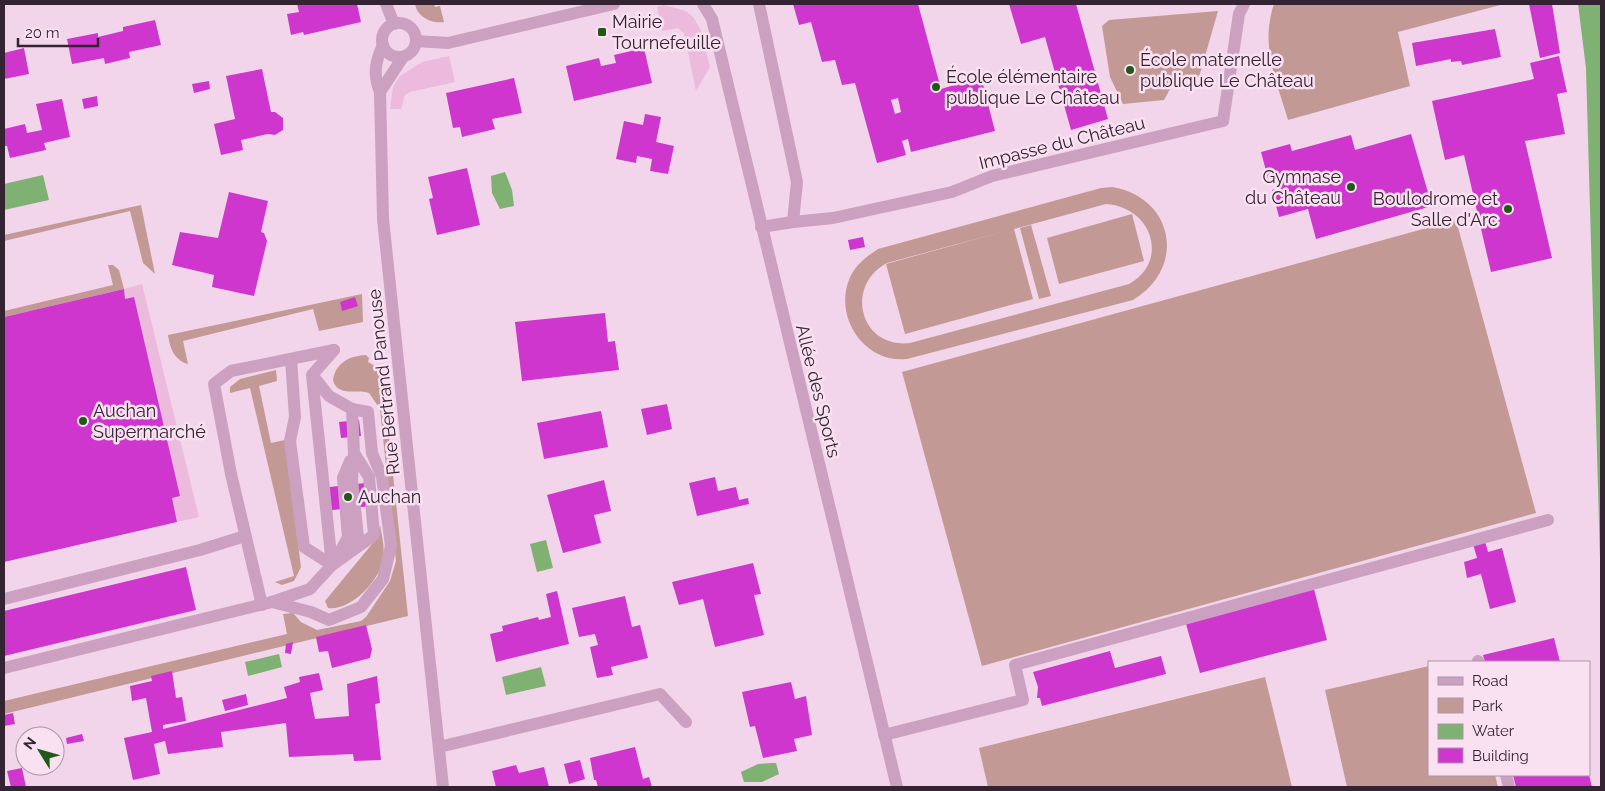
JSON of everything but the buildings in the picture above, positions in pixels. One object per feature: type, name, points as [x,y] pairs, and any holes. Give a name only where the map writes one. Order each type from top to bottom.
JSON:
[{"type":"street","points":[[386,4],[394,24]]},
{"type":"street","points":[[416,41],[448,43],[614,4]]},
{"type":"street","name":"Allée des Sports","points":[[703,4],[712,19],[897,787]]},
{"type":"street","points":[[759,4],[797,182],[793,222],[761,227]]},
{"type":"street","name":"Impasse du Château","points":[[793,222],[833,218],[952,192],[992,176],[1223,121],[1239,14],[1244,4]]},
{"type":"street","points":[[380,92],[403,57],[412,51],[416,41],[411,29],[403,24],[394,24],[385,30],[382,40],[383,45],[388,54],[403,57]]},
{"type":"street","name":"Rue Bertrand Panouse","points":[[383,45],[377,57],[375,78],[380,92],[383,219],[443,787]]},
{"type":"street","points":[[267,603],[245,536],[214,384],[231,371],[334,350],[312,375],[332,565]]},
{"type":"street","points":[[291,359],[295,417],[290,441],[304,547],[332,565]]},
{"type":"street","points":[[267,603],[311,612],[329,620],[361,607],[383,579],[390,546],[382,477],[372,453],[368,412],[352,409],[329,396],[312,375]]},
{"type":"street","points":[[332,565],[348,537],[343,478],[354,453],[352,409]]},
{"type":"street","points":[[4,668],[267,603],[310,589],[332,565],[374,535],[369,477],[354,453]]},
{"type":"street","points":[[884,735],[1023,700],[1015,665],[1548,520]]},
{"type":"street","points":[[4,599],[190,553],[245,536]]},
{"type":"street","points":[[439,747],[660,694],[686,722]]},
{"type":"green space","points":[[415,4],[434,4],[435,7],[440,6],[444,22],[426,19],[416,9]]},
{"type":"green space","points":[[1274,4],[1504,4],[1398,32],[1410,86],[1288,120],[1271,62],[1269,48],[1270,19]]},
{"type":"green space","points":[[1218,11],[1199,77],[1175,80],[1164,100],[1123,104],[1110,77],[1102,26],[1109,20]]},
{"type":"green space","points":[[1112,187],[1133,193],[1149,204],[1160,219],[1166,235],[1166,253],[1161,270],[1150,286],[1133,300],[907,359],[892,359],[878,354],[866,346],[857,336],[850,323],[845,295],[851,275],[857,266],[878,249],[1101,188]],"holes":[[[1106,204],[1122,207],[1135,215],[1144,225],[1150,237],[1152,249],[1149,262],[1142,274],[1129,284],[910,343],[893,342],[879,336],[869,326],[864,314],[862,300],[865,286],[874,273],[887,263],[1009,230],[886,264],[905,334],[1033,299],[1014,229]]]},
{"type":"green space","points":[[141,205],[155,274],[143,263],[130,211],[4,241],[4,235]]},
{"type":"green space","points":[[1132,214],[1144,261],[1059,284],[1047,238]]},
{"type":"green space","points":[[1456,220],[1536,513],[982,666],[902,372]]},
{"type":"green space","points":[[1031,225],[1051,296],[1039,299],[1020,228]]},
{"type":"green space","points":[[108,265],[113,265],[119,270],[124,289],[4,317],[4,311],[113,285]]},
{"type":"green space","points":[[362,294],[363,322],[319,331],[313,309],[183,341],[188,364],[179,360],[170,344],[168,335]]},
{"type":"green space","points":[[366,355],[369,358],[368,362],[382,370],[408,616],[4,714],[4,701],[287,634],[283,614],[293,613],[301,622],[317,630],[361,621],[366,617],[390,581],[396,561],[380,409],[369,393],[343,391],[335,386],[333,380],[341,364],[349,359]]},
{"type":"green space","points":[[276,370],[277,381],[259,386],[271,443],[285,440],[301,567],[294,581],[282,585],[275,582],[294,576],[250,388],[230,393],[230,387],[240,379]]},
{"type":"green space","points":[[380,525],[384,554],[375,579],[361,594],[345,605],[328,608],[325,601],[377,538]]},
{"type":"green space","points":[[1428,666],[1428,776],[1495,776],[1498,787],[1347,787],[1325,690]]},
{"type":"green space","points":[[1265,677],[1292,787],[988,787],[979,748]]},
{"type":"shaded area","points":[[664,5],[686,11],[694,18],[701,31],[710,67],[696,91],[684,33],[678,28],[662,31],[657,7]]},
{"type":"shaded area","points":[[449,56],[455,82],[410,92],[405,95],[401,109],[390,109],[393,87],[400,76],[422,62]]},
{"type":"shaded area","points":[[142,284],[199,517],[177,522],[159,445],[146,350],[138,352],[125,299],[124,289]]},
{"type":"water","points":[[1578,4],[1601,4],[1601,593],[1586,68]]},
{"type":"water","points":[[505,172],[512,190],[514,206],[500,209],[492,193],[491,176]]},
{"type":"water","points":[[43,175],[49,200],[4,210],[4,184]]},
{"type":"water","points":[[546,540],[553,568],[537,572],[530,544]]},
{"type":"water","points":[[279,654],[282,667],[248,676],[245,662]]},
{"type":"water","points":[[541,667],[546,686],[506,695],[502,677]]},
{"type":"water","points":[[776,763],[779,774],[762,782],[744,782],[741,772],[758,764]]},
{"type":"place","name":"Mairie Tournefeuille","points":[[602,32]]},
{"type":"place","name":"École maternelle publique Le Château","points":[[1130,70]]},
{"type":"place","name":"École élémentaire publique Le Château","points":[[936,87]]},
{"type":"place","name":"Gymnase du Château","points":[[1351,187]]},
{"type":"place","name":"Boulodrome et Salle d'Arc","points":[[1508,209]]},
{"type":"place","name":"Auchan Supermarché","points":[[83,421]]},
{"type":"place","name":"Auchan","points":[[348,497]]}]
